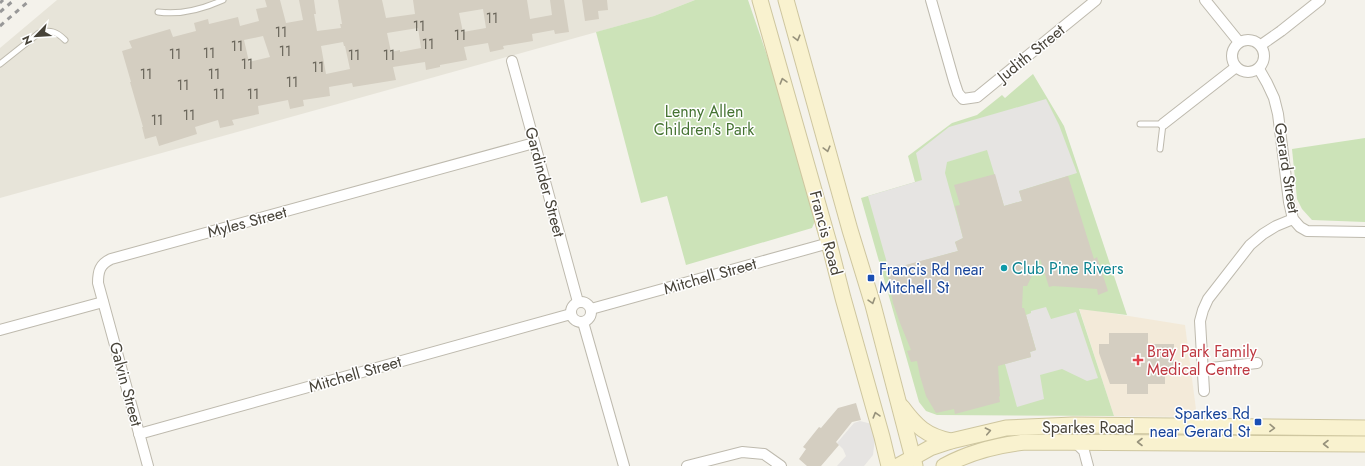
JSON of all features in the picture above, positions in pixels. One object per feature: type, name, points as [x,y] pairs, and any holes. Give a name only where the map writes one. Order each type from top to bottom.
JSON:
[{"type":"main road","name":"Francis Road","points":[[760,0],[829,243],[889,466]]},
{"type":"main road","name":"Francis Road","points":[[786,0],[850,230],[873,305],[913,462]]},
{"type":"main road","points":[[897,399],[911,420],[923,431],[936,438],[951,441]]},
{"type":"main road","name":"Sparkes Road","points":[[898,466],[913,462],[930,448],[951,441],[1006,428],[1073,425],[1365,428]]},
{"type":"main road","name":"Sparkes Road","points":[[944,466],[974,452],[1007,444],[1026,442],[1365,444]]},
{"type":"street","name":"Judith Street","points":[[931,0],[954,81],[958,93],[963,99],[977,97],[1096,0]]},
{"type":"street","points":[[1205,0],[1239,42]]},
{"type":"street","points":[[1261,45],[1282,31],[1320,0]]},
{"type":"street","points":[[1247,39],[1255,40],[1261,45],[1265,53],[1264,62],[1259,69],[1251,72],[1243,72],[1236,67],[1232,58],[1233,49],[1239,42],[1247,39]]},
{"type":"street","name":"Gardinder Street","points":[[512,61],[578,302]]},
{"type":"street","points":[[1163,124],[1236,67]]},
{"type":"street","name":"Gerard Street","points":[[1259,69],[1274,98],[1278,114],[1289,202],[1293,219],[1300,227],[1307,231],[1365,232]]},
{"type":"street","name":"Myles Street","points":[[104,302],[98,283],[98,270],[105,262],[111,259],[534,142]]},
{"type":"street","points":[[1204,391],[1200,321],[1202,310],[1208,299],[1250,245],[1263,234],[1276,226],[1293,219]]},
{"type":"street","name":"Mitchell Street","points":[[591,309],[829,243]]},
{"type":"street","points":[[581,301],[587,304],[591,309],[589,318],[583,322],[577,322],[570,314],[572,305],[578,302],[581,301]]},
{"type":"street","points":[[0,330],[104,302]]},
{"type":"street","name":"Galvin Street","points":[[104,302],[148,466]]},
{"type":"street","name":"Mitchell Street","points":[[139,434],[570,314]]},
{"type":"street","points":[[583,322],[624,466]]},
{"type":"street","points":[[1202,369],[1257,363]]},
{"type":"street","points":[[1076,443],[1084,451],[1088,466]]},
{"type":"street","points":[[687,466],[742,452],[764,454],[781,466]]},
{"type":"lane","points":[[158,12],[167,14],[184,12],[223,0]]},
{"type":"lane","points":[[0,64],[39,33],[46,30],[60,35],[65,40]]},
{"type":"lane","points":[[1140,124],[1163,124],[1160,149]]},
{"type":"shaded area","points":[[57,0],[695,0],[654,16],[0,198],[0,48]]},
{"type":"shaded area","points":[[1046,99],[1059,125],[1077,173],[1019,191],[1022,201],[1004,206],[987,150],[947,162],[945,173],[963,238],[955,242],[958,251],[889,270],[868,196],[922,180],[916,153],[949,127]]},
{"type":"shaded area","points":[[1046,307],[1051,319],[1076,312],[1098,378],[1087,381],[1062,369],[1040,375],[1044,399],[1017,407],[1005,364],[1031,357],[1030,352],[1036,350],[1026,315],[1031,313],[1031,311]]},
{"type":"shaded area","points":[[1079,308],[1185,325],[1197,417],[1114,416]]},
{"type":"shaded area","points":[[860,421],[872,424],[875,438],[873,455],[864,466],[837,466],[846,456],[843,449],[837,443],[854,423]]},
{"type":"green space","name":"Lenny Allen Children's Park","points":[[695,0],[748,0],[819,212],[812,228],[686,265],[667,196],[641,203],[596,32],[654,16]]},
{"type":"green space","points":[[1033,74],[1064,126],[1127,315],[1079,309],[1114,416],[937,415],[926,411],[919,402],[861,198],[915,182],[908,156],[952,123],[977,115],[1002,95],[1005,98]]},
{"type":"green space","points":[[1365,138],[1365,222],[1312,220],[1302,209],[1297,199],[1292,149]]},
{"type":"building","points":[[265,0],[280,0],[286,23],[303,20],[299,0],[314,0],[316,14],[314,14],[317,31],[341,28],[340,24],[342,24],[338,0],[382,0],[386,18],[415,14],[413,0],[527,0],[530,19],[552,15],[550,0],[564,0],[569,32],[555,34],[554,30],[532,34],[533,41],[503,46],[504,49],[490,52],[488,43],[464,47],[467,60],[440,65],[440,67],[426,70],[425,62],[393,67],[396,80],[353,87],[352,83],[329,87],[330,96],[303,100],[304,106],[290,109],[288,100],[258,106],[259,114],[232,120],[234,125],[220,128],[218,120],[195,127],[197,134],[159,146],[156,136],[145,139],[122,51],[132,48],[129,41],[170,29],[173,37],[196,31],[194,23],[208,19],[209,24],[238,17],[240,26],[259,21],[256,9],[267,7]],"holes":[[[483,9],[486,28],[463,32],[459,13]],[[418,28],[421,48],[391,52],[387,33]],[[263,36],[270,57],[249,62],[244,40]],[[343,42],[350,69],[326,74],[321,46]]]},
{"type":"building","points":[[582,0],[607,0],[608,10],[598,11],[599,19],[585,21]]},
{"type":"building","points":[[995,174],[1004,206],[1022,201],[1019,191],[1068,176],[1094,259],[1097,257],[1108,291],[1098,295],[1097,289],[1049,287],[1040,259],[1027,286],[1023,286],[1022,308],[1024,308],[1036,350],[1030,352],[1031,357],[998,366],[1000,402],[955,414],[954,409],[936,413],[926,396],[917,361],[911,362],[907,351],[911,350],[893,303],[887,270],[958,251],[955,242],[963,238],[955,206],[960,205],[954,185]]},
{"type":"building","name":"Bray Park Family Medical Centre","points":[[1109,333],[1148,333],[1148,344],[1174,344],[1174,367],[1165,367],[1165,384],[1148,384],[1148,394],[1127,394],[1127,384],[1110,384],[1099,353],[1099,344],[1109,344]]},
{"type":"building","points":[[856,403],[861,420],[852,422],[836,442],[839,445],[821,466],[807,466],[799,459],[806,449],[803,447],[819,427],[821,428],[838,408]]},
{"type":"railway","points":[[0,3],[3,0]]},
{"type":"railway","points":[[0,12],[14,0]]},
{"type":"railway","points":[[0,26],[30,0]]},
{"type":"place","name":"Club Pine Rivers","points":[[1004,268]]},
{"type":"place","name":"Francis Rd near Mitchell St","points":[[871,278]]},
{"type":"place","name":"Bray Park Family Medical Centre","points":[[1138,360]]},
{"type":"place","name":"Sparkes Rd near Gerard St","points":[[1258,422]]}]
